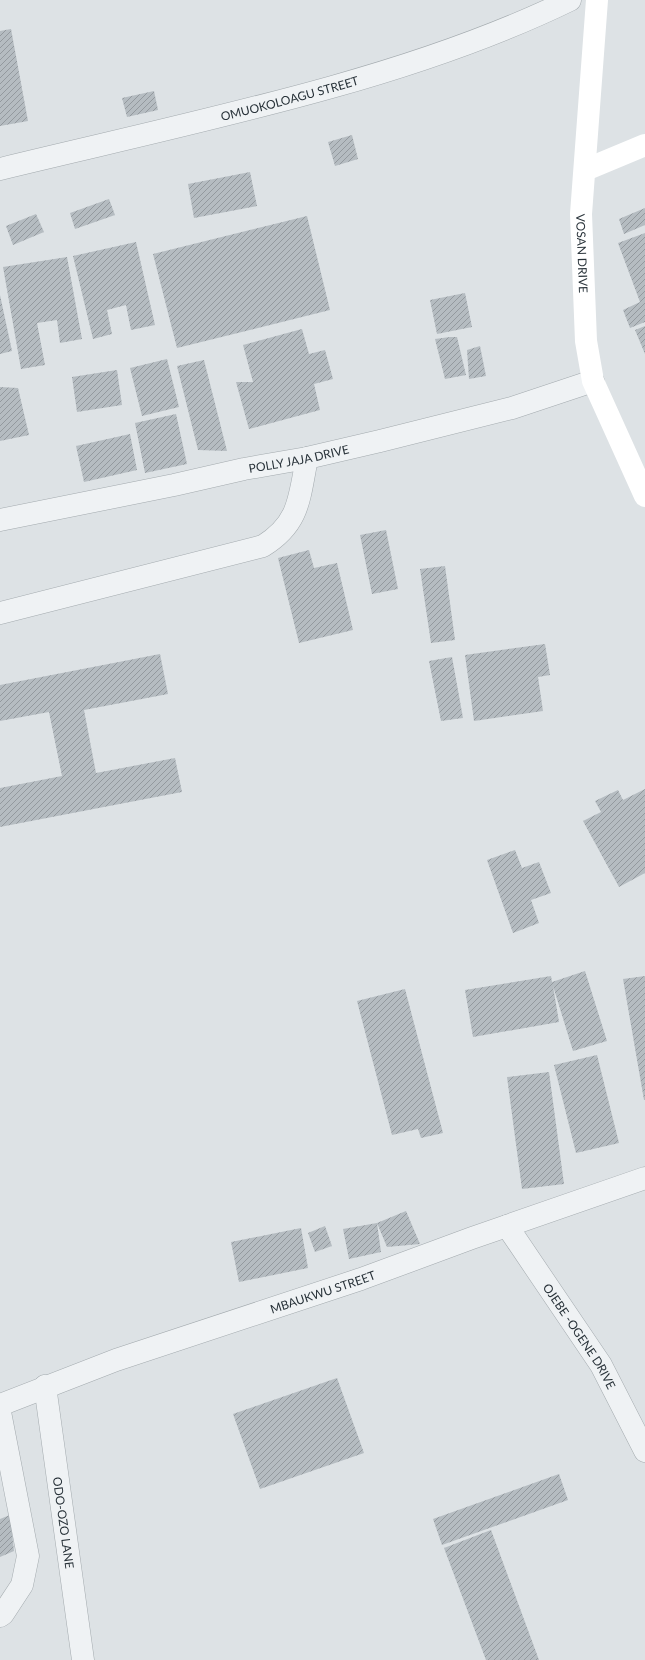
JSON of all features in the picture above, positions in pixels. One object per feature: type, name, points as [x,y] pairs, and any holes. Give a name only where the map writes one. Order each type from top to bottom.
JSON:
[{"type":"street","name":"OMUOKOLOAGU STREET","points":[[0,169],[268,105],[415,63],[529,20],[570,0]]},
{"type":"street","name":"VOSAN DRIVE","points":[[597,0],[581,214],[586,341],[593,381],[645,496]]},
{"type":"street","points":[[585,170],[645,145]]},
{"type":"street","name":"POLLY JAJA DRIVE","points":[[0,520],[174,485],[244,469],[307,458],[512,408],[593,381]]},
{"type":"street","points":[[0,613],[263,546],[276,538],[287,526],[296,512],[307,458]]},
{"type":"street","name":"MBAUKWU STREET","points":[[0,1405],[45,1386],[116,1360],[361,1279],[645,1178]]},
{"type":"street","name":"OJEBE -OGENE DRIVE","points":[[507,1226],[601,1365],[645,1451]]},
{"type":"street","name":"ODO-OZO LANE","points":[[45,1386],[83,1660]]},
{"type":"street","points":[[0,1412],[8,1494],[28,1556],[22,1585],[3,1614],[0,1616]]},
{"type":"building","points":[[11,29],[28,121],[0,126],[0,31]]},
{"type":"building","points":[[154,91],[158,110],[127,117],[122,98]]},
{"type":"building","points":[[352,135],[358,159],[335,166],[328,142]]},
{"type":"building","points":[[250,172],[257,206],[194,218],[188,184]]},
{"type":"building","points":[[109,199],[115,215],[75,229],[70,213]]},
{"type":"building","points":[[645,208],[645,225],[624,234],[619,219]]},
{"type":"building","points":[[36,214],[44,232],[13,245],[6,226]]},
{"type":"building","points":[[307,216],[330,310],[177,348],[153,254]]},
{"type":"building","points":[[645,233],[645,322],[630,328],[623,310],[640,302],[618,243]]},
{"type":"building","points":[[136,242],[155,325],[131,330],[126,305],[107,310],[112,334],[93,339],[73,256]]},
{"type":"building","points":[[67,257],[82,339],[60,343],[57,320],[37,323],[45,365],[21,369],[3,267]]},
{"type":"building","points":[[465,293],[472,327],[437,334],[430,300]]},
{"type":"building","points":[[0,295],[12,351],[0,354]]},
{"type":"building","points":[[645,326],[645,354],[635,330]]},
{"type":"building","points":[[302,329],[309,354],[325,350],[333,379],[314,384],[320,410],[249,429],[236,382],[253,382],[243,345]]},
{"type":"building","points":[[457,337],[466,375],[445,379],[435,339]]},
{"type":"building","points":[[480,346],[486,376],[469,379],[467,350]]},
{"type":"building","points":[[167,359],[179,407],[142,416],[130,368]]},
{"type":"building","points":[[204,360],[227,451],[198,450],[177,366]]},
{"type":"building","points":[[117,370],[122,405],[77,412],[72,377]]},
{"type":"building","points":[[0,387],[18,388],[29,435],[0,441]]},
{"type":"building","points":[[176,414],[187,464],[145,473],[135,423]]},
{"type":"building","points":[[130,434],[137,470],[84,482],[76,446]]},
{"type":"building","points":[[386,530],[398,589],[372,594],[360,535]]},
{"type":"building","points":[[309,550],[314,568],[337,563],[353,630],[299,643],[278,558]]},
{"type":"building","points":[[445,566],[455,640],[431,643],[420,569]]},
{"type":"building","points":[[545,644],[550,675],[538,677],[543,711],[474,721],[465,655]]},
{"type":"building","points":[[160,654],[168,694],[84,710],[96,773],[175,758],[182,792],[0,827],[0,788],[62,776],[49,712],[0,721],[0,685]]},
{"type":"building","points":[[452,657],[463,718],[441,721],[429,661]]},
{"type":"building","points":[[645,789],[645,873],[619,887],[583,821],[601,812],[595,801],[618,790],[623,800]]},
{"type":"building","points":[[515,850],[522,868],[539,862],[551,893],[531,900],[539,923],[513,933],[487,860]]},
{"type":"building","points":[[585,971],[607,1041],[573,1051],[553,986],[559,1022],[473,1037],[465,990],[551,976],[552,982]]},
{"type":"building","points":[[645,976],[645,1100],[644,1100],[623,979]]},
{"type":"building","points":[[405,989],[443,1133],[421,1138],[418,1129],[392,1135],[357,1001]]},
{"type":"building","points":[[597,1055],[619,1143],[576,1153],[554,1065]]},
{"type":"building","points":[[549,1072],[564,1184],[522,1189],[507,1077]]},
{"type":"building","points":[[406,1211],[420,1244],[387,1247],[377,1223]]},
{"type":"building","points":[[377,1223],[381,1252],[349,1259],[343,1229]]},
{"type":"building","points":[[325,1226],[332,1246],[315,1252],[308,1233]]},
{"type":"building","points":[[301,1228],[308,1268],[239,1282],[231,1242]]},
{"type":"building","points":[[337,1378],[364,1453],[260,1489],[233,1414]]},
{"type":"building","points":[[559,1474],[568,1500],[442,1545],[433,1519]]},
{"type":"building","points":[[10,1515],[14,1551],[0,1557],[0,1519]]},
{"type":"building","points":[[491,1530],[539,1660],[486,1660],[444,1548]]}]
